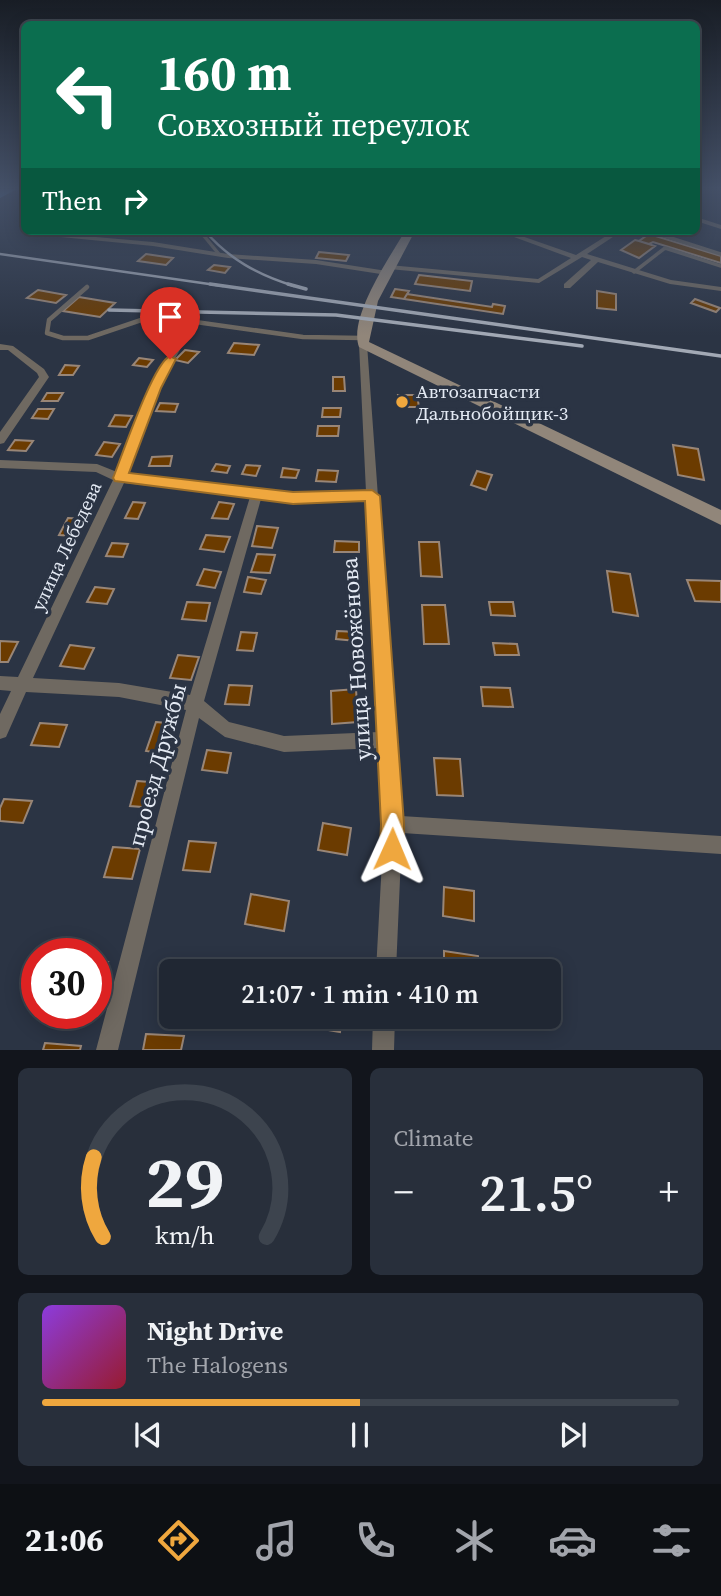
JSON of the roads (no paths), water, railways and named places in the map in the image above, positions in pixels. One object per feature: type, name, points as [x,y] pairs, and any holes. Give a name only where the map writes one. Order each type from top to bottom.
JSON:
[{"type":"street","points":[[84,238],[388,270],[540,281],[608,238]]},
{"type":"street","points":[[406,238],[374,300],[363,341],[721,518]]},
{"type":"street","points":[[523,238],[670,282],[721,289]]},
{"type":"street","points":[[567,286],[596,260]]},
{"type":"street","name":"улица Лебедева","points":[[0,731],[120,478],[158,380],[181,339]]},
{"type":"street","name":"улица Новожёнова","points":[[363,341],[393,824],[387,959]]},
{"type":"street","points":[[0,347],[9,348],[41,371],[44,377],[0,440]]},
{"type":"street","points":[[0,464],[97,468],[120,478],[293,498],[372,496]]},
{"type":"street","name":"проезд Дружбы","points":[[107,1050],[195,704],[257,494]]},
{"type":"street","points":[[0,683],[119,690],[195,704],[225,729],[284,744],[387,740]]},
{"type":"street","points":[[393,824],[721,845]]},
{"type":"street","points":[[383,1050],[384,1029]]},
{"type":"lane","points":[[206,238],[218,253]]},
{"type":"lane","points":[[671,238],[721,254]]},
{"type":"lane","points":[[634,272],[665,248],[721,266]]},
{"type":"lane","points":[[87,287],[49,320],[47,333],[63,338],[88,338],[153,316],[303,337],[363,341]]},
{"type":"railway","points":[[211,238],[245,265],[289,284]]},
{"type":"railway","points":[[0,254],[223,286]]},
{"type":"railway","points":[[210,284],[721,356]]},
{"type":"railway","points":[[289,284],[306,289]]},
{"type":"railway","points":[[289,284],[294,286]]},
{"type":"railway","points":[[109,310],[336,315],[582,346]]},
{"type":"place","name":"Автозапчасти Дальнобойщик-3","points":[[402,402]]}]
